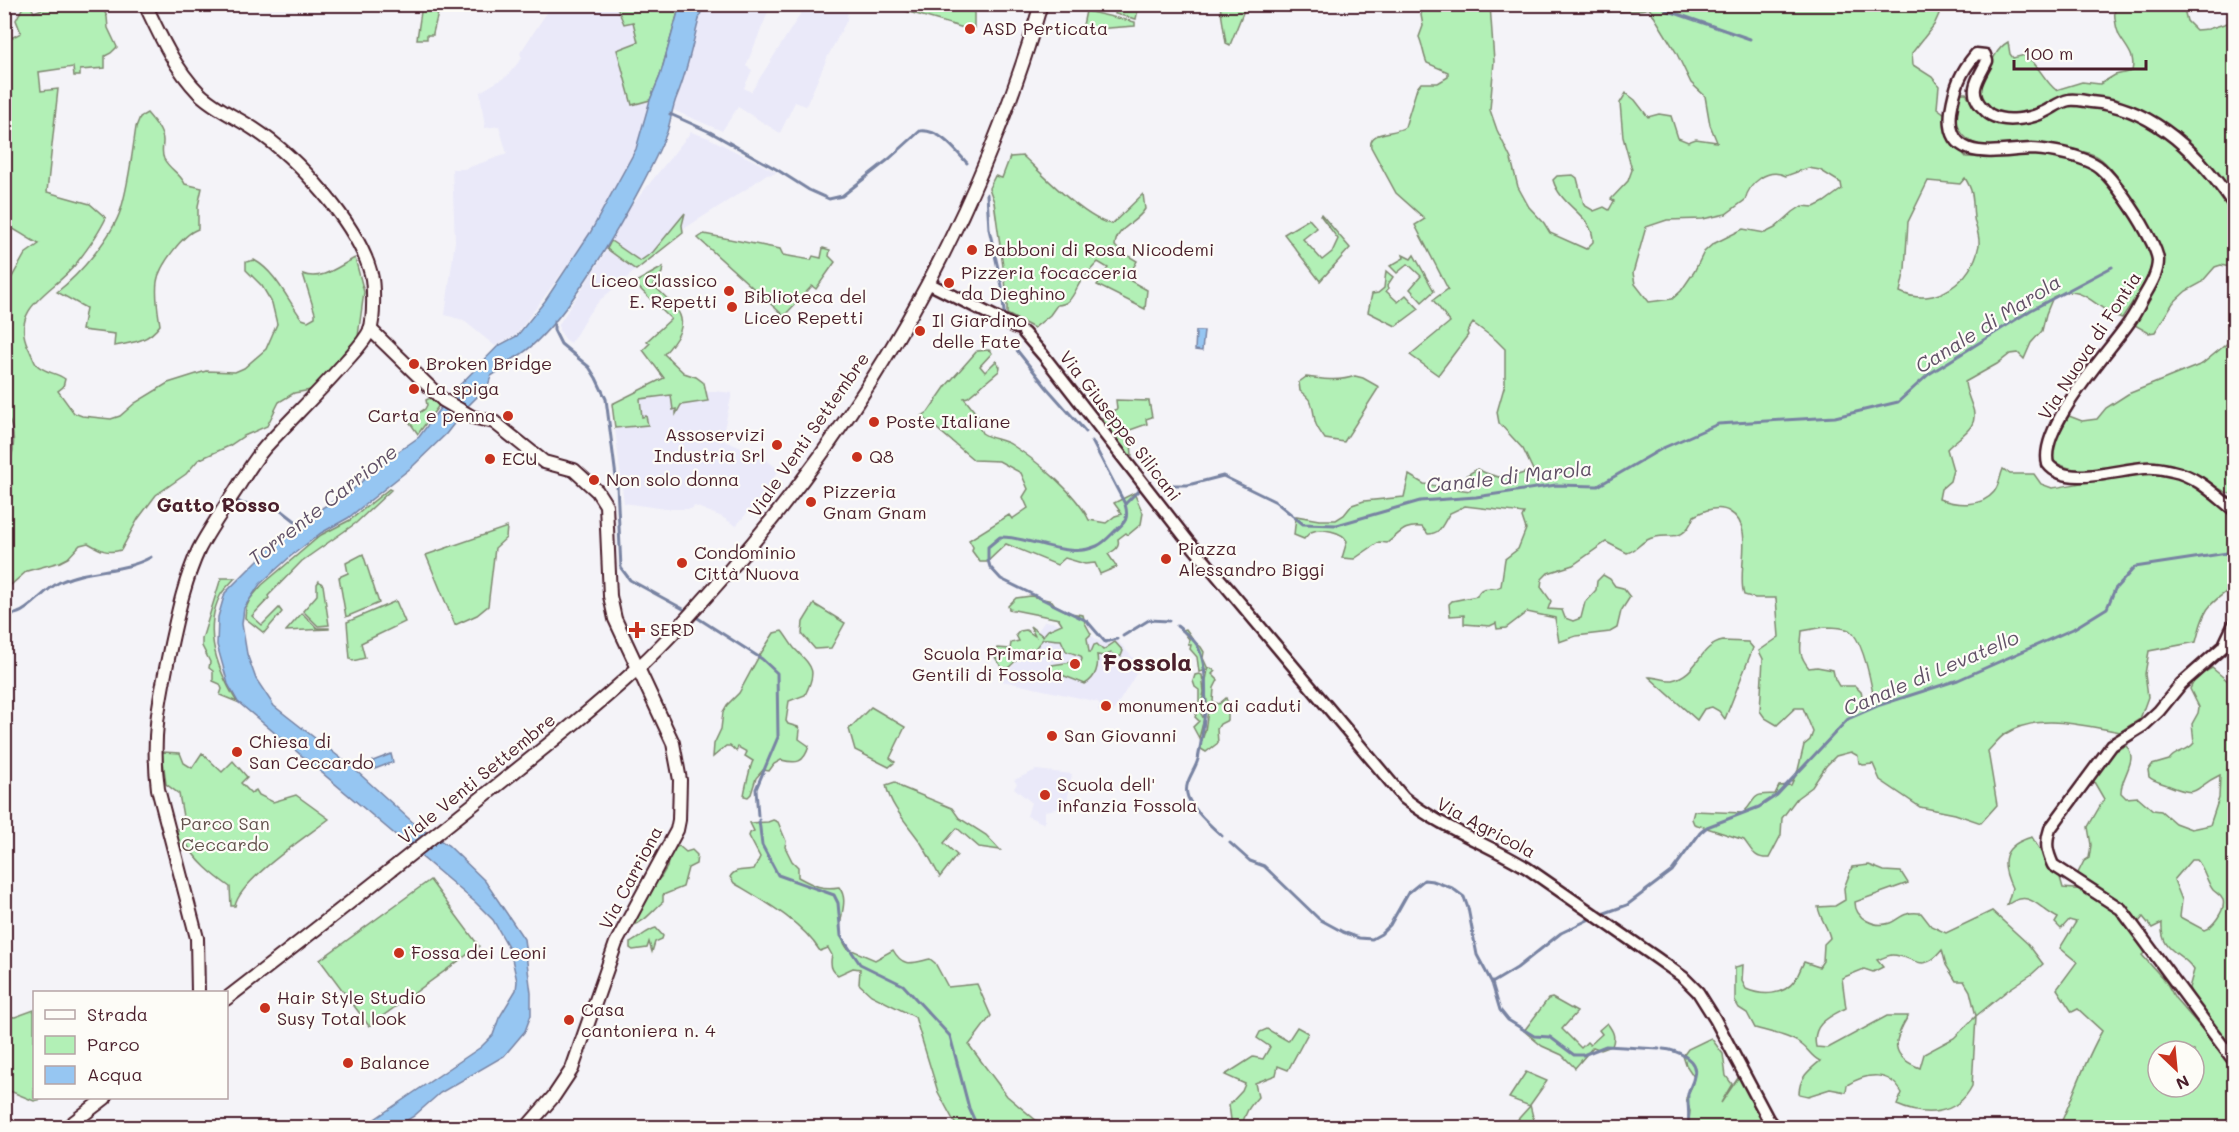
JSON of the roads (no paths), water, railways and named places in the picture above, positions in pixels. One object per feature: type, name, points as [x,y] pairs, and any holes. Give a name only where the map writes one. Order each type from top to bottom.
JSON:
[{"type":"main road","points":[[145,4],[172,55],[193,86],[213,104],[255,129],[300,167],[359,242],[372,276],[370,329],[362,342],[326,384],[262,451],[236,490],[199,550],[174,628],[158,707],[155,730],[155,767],[158,789],[197,938],[196,991]]},
{"type":"main road","name":"Viale Venti Settembre","points":[[228,997],[536,755],[638,668],[683,622],[773,519],[821,457],[876,375],[928,283],[963,213],[988,155],[1041,4]]},
{"type":"main road","name":"Via Carriona","points":[[370,329],[443,400],[466,414],[494,422],[544,462],[574,470],[597,491],[606,505],[610,596],[615,618],[673,743],[680,780],[677,830],[663,860],[616,944],[572,1069],[545,1107],[526,1128]]},
{"type":"main road","points":[[66,1128],[104,1099]]},
{"type":"street","name":"Via Nuova di Fontia","points":[[2235,205],[2207,168],[2179,141],[2152,121],[2125,107],[2069,100],[2032,117],[2001,118],[1990,115],[1979,104],[1975,94],[1975,83],[1987,61],[1985,55],[1976,54],[1960,75],[1953,96],[1951,116],[1951,125],[1958,141],[1968,150],[1982,153],[2034,149],[2079,157],[2100,168],[2145,228],[2158,259],[2151,285],[2130,321],[2069,403],[2050,438],[2047,449],[2048,464],[2058,472],[2091,476],[2148,468],[2173,471],[2192,478],[2235,510]]},
{"type":"street","name":"Via Giuseppe Silicani","points":[[928,283],[1018,329],[1043,355],[1188,541]]},
{"type":"street","name":"Via Agricola","points":[[1188,541],[1404,798],[1440,824],[1527,868],[1658,959],[1698,992],[1775,1128]]},
{"type":"street","points":[[2235,624],[2223,647],[2181,684],[2159,711],[2143,726],[2112,745],[2050,829],[2047,839],[2049,855],[2054,865],[2121,909],[2235,1061]]},
{"type":"water","points":[[680,5],[703,5],[667,132],[621,223],[576,294],[552,325],[529,348],[508,361],[504,368],[491,376],[488,386],[467,407],[446,434],[412,467],[348,518],[321,533],[291,556],[260,584],[244,608],[242,624],[247,654],[256,679],[274,706],[352,767],[418,827],[448,845],[485,881],[524,939],[531,993],[531,1015],[525,1031],[504,1056],[440,1093],[414,1116],[396,1127],[363,1127],[481,1047],[493,1035],[499,1018],[516,990],[517,981],[510,950],[493,920],[475,902],[238,702],[228,684],[217,645],[218,617],[225,593],[292,526],[352,490],[385,461],[419,437],[449,396],[498,346],[517,336],[545,301],[590,233],[636,149]]},
{"type":"water","points":[[1196,331],[1204,331],[1202,351],[1195,350]]},
{"type":"water","points":[[391,754],[393,762],[375,769],[373,761]]},
{"type":"waterway","points":[[1662,4],[1666,10],[1750,39]]},
{"type":"waterway","points":[[670,114],[710,132],[809,190],[829,199],[842,196],[920,131],[934,133],[940,137],[967,163]]},
{"type":"waterway","points":[[987,194],[989,229],[1002,286],[1004,313]]},
{"type":"waterway","name":"Canale di Marola","points":[[1160,485],[1188,485],[1223,476],[1276,502],[1303,524],[1337,525],[1420,501],[1476,497],[1556,485],[1598,486],[1663,448],[1718,424],[1835,417],[1898,402],[1929,374],[2031,310],[2112,267]]},
{"type":"waterway","points":[[554,321],[554,330],[561,344],[589,367],[606,399],[617,485],[621,568],[630,580],[687,611]]},
{"type":"waterway","points":[[1012,344],[1086,432]]},
{"type":"waterway","points":[[1092,441],[1125,504],[1127,513],[1122,525],[1102,543],[1085,550],[1061,549],[1000,537],[988,547],[988,560],[990,567],[1001,579],[1087,621],[1105,642],[1117,639]]},
{"type":"waterway","name":"Canale di Marola","points":[[1125,504],[1140,489]]},
{"type":"waterway","name":"Torrente Carrione","points":[[236,500],[243,504],[276,506],[299,524]]},
{"type":"waterway","name":"Canale di Levatello","points":[[1605,913],[1627,905],[1672,871],[1707,827],[1759,807],[1777,795],[1848,719],[1880,705],[1958,680],[2073,629],[2107,608],[2115,589],[2135,567],[2234,552]]},
{"type":"waterway","points":[[4,616],[23,611],[60,582],[83,574],[129,566],[151,557]]},
{"type":"waterway","points":[[693,615],[762,659],[777,673],[778,737],[756,789],[758,816]]},
{"type":"waterway","points":[[1123,636],[1149,620],[1169,621]]},
{"type":"waterway","points":[[1177,626],[1197,645],[1202,657],[1205,685],[1204,717],[1198,759],[1186,790],[1197,810],[1222,836]]},
{"type":"waterway","points":[[759,820],[762,845],[778,875],[834,895],[838,903],[841,936],[860,964],[903,985],[950,1036],[969,1108],[978,1128]]},
{"type":"waterway","points":[[1230,843],[1250,861],[1264,866],[1319,919],[1359,938],[1372,939],[1381,934],[1390,925],[1408,893],[1424,880],[1452,888],[1464,897],[1477,955],[1492,983],[1500,1010],[1508,1020],[1534,1036],[1550,1037],[1574,1055],[1583,1055],[1606,1046],[1659,1049]]},
{"type":"waterway","name":"Canale di Levatello","points":[[1492,983],[1517,968],[1561,933],[1590,919]]},
{"type":"waterway","points":[[1663,1049],[1685,1056],[1695,1070],[1688,1094],[1687,1128]]},
{"type":"place","name":"ASD Perticata","points":[[970,29]]},
{"type":"place","name":"Babboni di Rosa Nicodemi","points":[[972,250]]},
{"type":"place","name":"Pizzeria focacceria da Dieghino","points":[[949,283]]},
{"type":"place","name":"Liceo Classico E. Repetti","points":[[729,291]]},
{"type":"place","name":"Biblioteca del Liceo Repetti","points":[[732,307]]},
{"type":"place","name":"Il Giardino delle Fate","points":[[920,331]]},
{"type":"place","name":"Broken Bridge","points":[[414,364]]},
{"type":"place","name":"La spiga","points":[[414,389]]},
{"type":"place","name":"Carta e penna","points":[[508,416]]},
{"type":"place","name":"Poste Italiane","points":[[874,422]]},
{"type":"place","name":"Assoservizi Industria Srl","points":[[777,445]]},
{"type":"place","name":"Q8","points":[[857,457]]},
{"type":"place","name":"ECU","points":[[490,459]]},
{"type":"place","name":"Non solo donna","points":[[594,480]]},
{"type":"place","name":"Pizzeria Gnam Gnam","points":[[811,502]]},
{"type":"place","name":"Piazza Alessandro Biggi","points":[[1166,559]]},
{"type":"place","name":"Condominio Città Nuova","points":[[682,563]]},
{"type":"place","name":"SERD","points":[[637,630]]},
{"type":"place","name":"Scuola Primaria Gentili di Fossola","points":[[1075,664]]},
{"type":"place","name":"monumento ai caduti","points":[[1106,706]]},
{"type":"place","name":"San Giovanni","points":[[1052,736]]},
{"type":"place","name":"Chiesa di San Ceccardo","points":[[237,752]]},
{"type":"place","name":"Scuola dell' infanzia Fossola","points":[[1045,795]]},
{"type":"place","name":"Fossa dei Leoni","points":[[399,953]]},
{"type":"place","name":"Hair Style Studio Susy Total look","points":[[265,1008]]},
{"type":"place","name":"Casa cantoniera n. 4","points":[[569,1020]]},
{"type":"place","name":"Balance","points":[[348,1063]]},
{"type":"district","name":"Gatto Rosso","points":[[218,505]]},
{"type":"district","name":"Fossola","points":[[1147,663]]},
{"type":"park label","name":"Parco San Ceccardo","points":[[225,834]]}]
